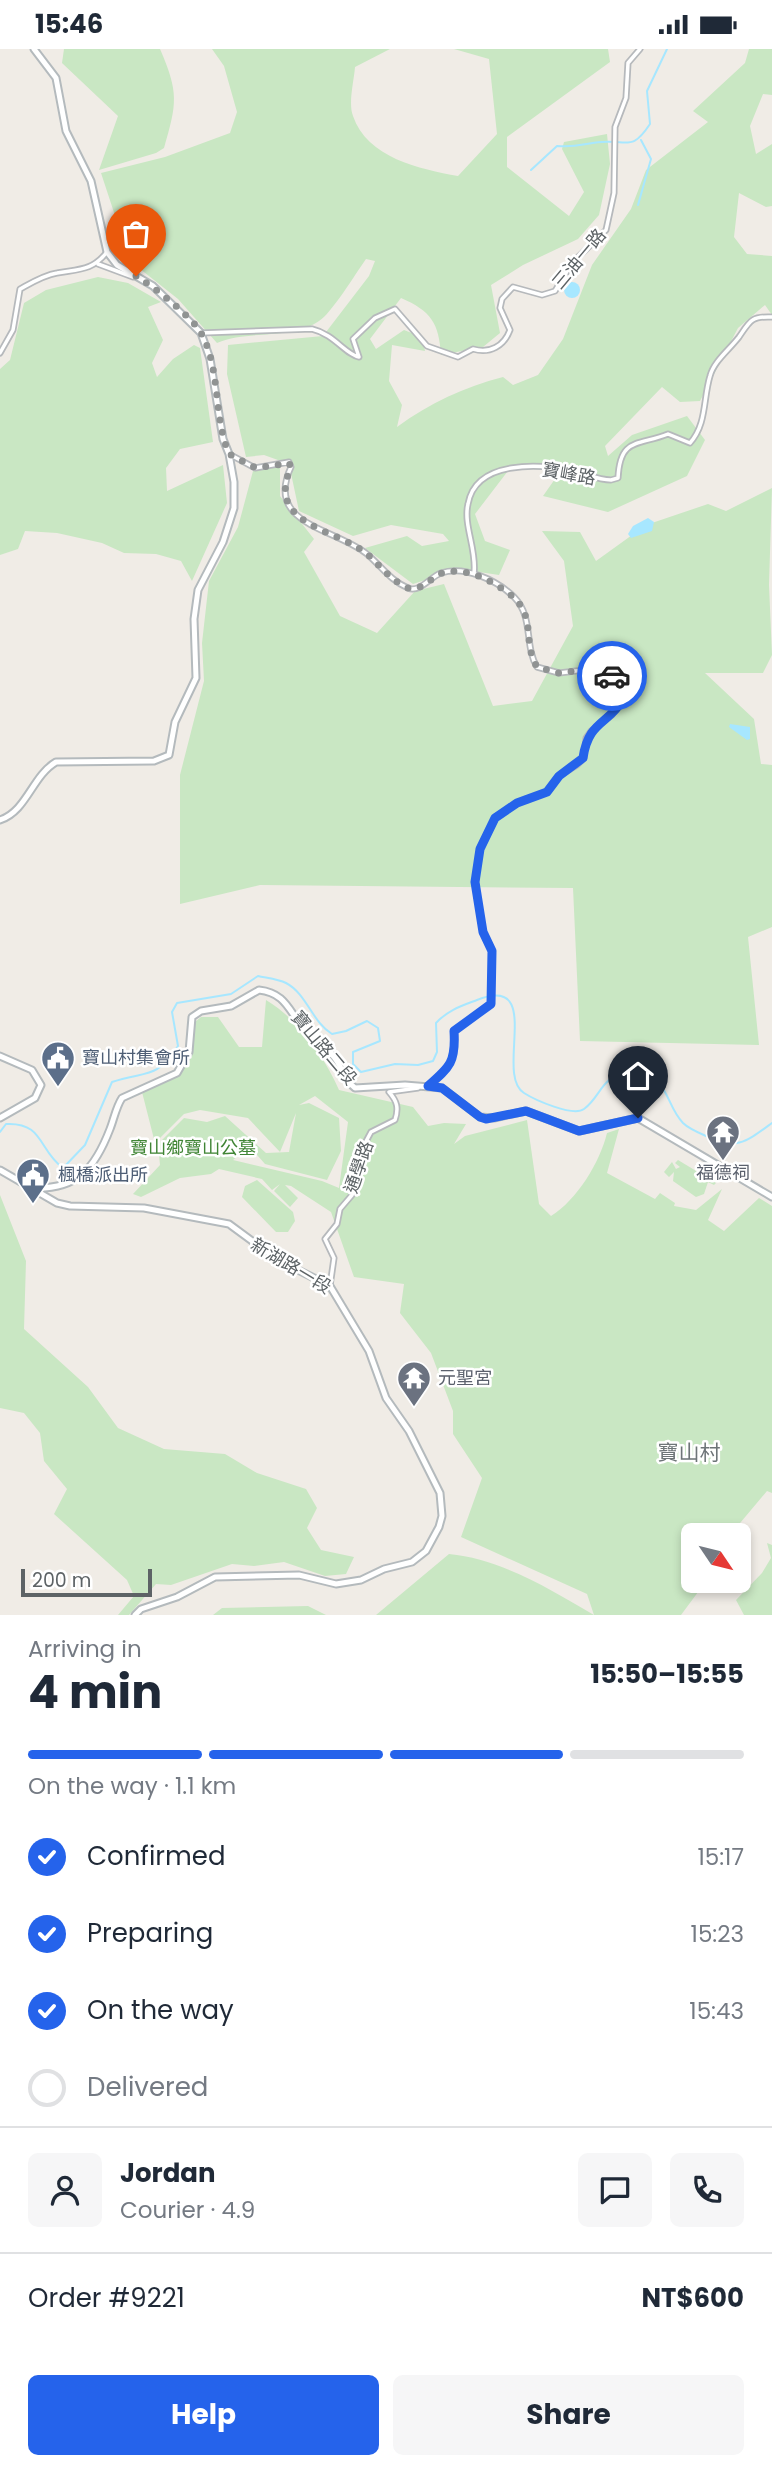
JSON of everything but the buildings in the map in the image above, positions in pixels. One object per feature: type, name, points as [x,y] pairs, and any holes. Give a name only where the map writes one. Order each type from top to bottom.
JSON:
[{"type":"street","points":[[0,820],[16,810],[45,768],[56,762],[154,761],[169,755],[175,722],[196,678],[194,619],[198,590],[223,542],[234,508],[234,482],[229,454],[220,428],[211,367],[201,333],[145,281],[117,265],[107,252],[99,205],[91,181],[66,131],[56,78],[34,49]]},
{"type":"street","name":"三油一路","points":[[201,333],[312,329],[335,338],[355,357],[361,355],[353,339],[375,318],[395,309],[430,348],[458,357],[473,349],[483,352],[496,348],[510,330],[500,308],[506,293],[513,287],[542,295],[555,291],[572,263],[606,230],[614,193],[615,127],[626,98],[628,63],[640,49]]},
{"type":"street","points":[[0,353],[12,330],[20,289],[54,273],[82,271],[98,264],[107,252]]},
{"type":"street","points":[[98,264],[145,281]]},
{"type":"street","name":"寶峰路","points":[[474,573],[475,562],[467,505],[471,492],[488,475],[515,468],[548,468],[611,480],[618,478],[624,449],[634,443],[647,443],[668,434],[690,443],[703,419],[710,374],[722,355],[747,322],[755,316],[772,317]]},
{"type":"street","points":[[229,454],[256,468],[289,463],[291,467],[284,488],[285,500],[293,512],[328,535],[365,553],[387,575],[410,589],[417,589],[444,572],[474,573],[515,598],[527,616],[537,667],[559,673],[584,670],[615,677],[626,692],[612,715],[586,738],[583,758],[577,765],[559,776],[547,792],[517,803],[495,818],[480,849],[475,882],[483,932],[492,951],[491,1004],[454,1031],[455,1047],[450,1067],[428,1086]]},
{"type":"street","name":"寶山路二段","points":[[35,1188],[63,1187],[79,1178],[104,1143],[118,1103],[125,1094],[177,1073],[189,1052],[191,1017],[201,1011],[231,1006],[259,990],[278,995],[286,1002],[304,1028],[332,1054],[349,1083],[355,1088],[442,1088],[486,1119],[526,1111],[579,1131],[600,1129],[631,1118],[647,1121],[720,1168],[772,1197]]},
{"type":"street","points":[[0,1056],[32,1070],[41,1085],[35,1098],[0,1118]]},
{"type":"street","name":"通學路","points":[[330,1286],[334,1258],[325,1239],[337,1224],[340,1209],[355,1188],[363,1147],[371,1132],[395,1120],[398,1111],[396,1100],[389,1092],[428,1086]]},
{"type":"street","name":"新湖路一段","points":[[0,1170],[57,1203],[70,1206],[145,1208],[229,1224],[278,1260],[330,1286],[369,1350],[386,1398],[409,1431],[433,1474],[440,1493],[442,1515],[432,1542],[421,1556],[412,1562],[352,1583],[326,1583],[299,1575],[215,1577],[177,1597],[141,1609],[135,1615]]},
{"type":"green space","points":[[64,49],[160,49],[174,98],[172,120],[164,148],[156,153],[99,170],[118,116],[62,63]]},
{"type":"green space","points":[[212,49],[390,49],[355,67],[351,105],[360,130],[382,152],[396,159],[428,170],[458,176],[497,134],[489,59],[454,49],[608,49],[610,62],[507,137],[507,167],[569,216],[584,192],[562,149],[564,142],[607,134],[610,164],[599,215],[578,239],[523,265],[491,285],[500,333],[483,347],[441,355],[438,334],[432,319],[420,308],[401,298],[370,339],[376,349],[404,330],[422,337],[425,351],[392,345],[389,381],[402,405],[397,427],[435,403],[475,386],[503,377],[513,385],[538,375],[563,339],[592,265],[631,209],[646,170],[708,122],[693,111],[745,63],[749,49],[772,49],[772,95],[763,94],[750,126],[756,154],[772,144],[772,206],[766,207],[739,193],[734,237],[747,254],[772,256],[772,315],[765,305],[738,328],[700,401],[680,402],[662,387],[605,446],[608,456],[632,435],[687,416],[705,440],[687,476],[608,512],[543,496],[562,469],[511,467],[475,514],[485,541],[510,550],[499,575],[459,569],[413,584],[365,548],[407,536],[422,546],[449,541],[443,534],[391,525],[353,536],[299,511],[289,464],[264,455],[246,457],[227,374],[228,345],[323,336],[369,276],[375,261],[366,259],[330,310],[308,327],[282,333],[242,336],[217,343],[178,299],[130,261],[101,173],[165,157],[230,133],[237,112],[224,66]]},
{"type":"green space","points":[[98,277],[128,283],[161,302],[148,307],[163,340],[152,363],[157,377],[173,359],[194,345],[200,348],[213,442],[180,449],[166,468],[167,491],[223,465],[227,503],[192,581],[181,561],[156,554],[124,553],[102,543],[57,533],[25,531],[18,549],[0,555],[0,369],[10,360],[24,303],[46,290]]},
{"type":"green space","points":[[280,466],[280,496],[314,539],[304,552],[340,616],[377,633],[415,591],[444,584],[493,706],[532,701],[573,626],[564,561],[542,531],[580,532],[596,561],[646,525],[708,504],[726,511],[772,488],[769,585],[772,655],[763,673],[705,673],[754,719],[761,764],[772,765],[772,927],[748,937],[759,1045],[580,1041],[573,888],[260,885],[180,904],[180,775],[204,681],[202,643],[209,581],[238,527],[253,471]]},
{"type":"green space","name":"寶山鄉寶山公墓","points":[[266,1000],[300,1028],[326,1064],[339,1090],[413,1107],[428,1126],[444,1123],[466,1124],[454,1144],[465,1136],[527,1120],[539,1204],[551,1216],[570,1200],[586,1179],[599,1156],[607,1133],[619,1129],[607,1173],[655,1199],[660,1193],[675,1203],[674,1206],[696,1210],[722,1189],[708,1220],[724,1231],[759,1198],[772,1206],[772,1493],[767,1491],[740,1523],[681,1523],[681,1593],[697,1593],[681,1615],[594,1615],[587,1594],[461,1537],[482,1478],[453,1434],[453,1411],[431,1353],[400,1313],[404,1284],[354,1277],[331,1212],[291,1186],[285,1185],[298,1198],[290,1207],[274,1191],[280,1184],[272,1190],[262,1179],[219,1169],[211,1174],[180,1178],[141,1197],[133,1194],[160,1165],[158,1144],[184,1118],[207,1122],[225,1116],[266,1153],[289,1152],[296,1113],[280,1152],[248,1118],[200,1110],[184,1114],[155,1143],[142,1092],[168,1081],[183,1068],[191,1049],[195,1022],[201,1017],[218,1017],[239,1047],[262,1047]],"holes":[[[315,1096],[348,1122],[339,1188],[322,1181],[233,1160],[250,1147],[265,1164],[327,1180],[341,1151],[339,1118],[309,1103],[299,1105]]]},
{"type":"green space","points":[[678,1160],[716,1183],[714,1185],[708,1182],[704,1194],[696,1197],[673,1181],[674,1172],[669,1177],[664,1172],[672,1162],[676,1169],[680,1167],[675,1163]]},
{"type":"green space","points":[[257,1180],[293,1212],[295,1221],[288,1232],[276,1232],[242,1197],[245,1186]]},
{"type":"green space","points":[[0,1195],[26,1261],[24,1329],[88,1387],[118,1428],[164,1449],[225,1454],[257,1473],[306,1489],[317,1508],[307,1528],[321,1550],[354,1557],[346,1574],[325,1576],[284,1562],[254,1566],[232,1564],[171,1585],[156,1584],[129,1615],[118,1615],[134,1596],[127,1580],[54,1514],[67,1489],[44,1461],[40,1433],[24,1413],[0,1408]]},
{"type":"green space","points":[[767,1543],[772,1545],[772,1615],[744,1615],[736,1600],[743,1593],[751,1593],[751,1584],[771,1558]]},
{"type":"green space","points":[[449,1554],[506,1569],[594,1615],[376,1615]]},
{"type":"green space","points":[[308,1606],[326,1615],[213,1615],[222,1608]]},
{"type":"water","points":[[572,282],[578,284],[578,296],[572,298],[566,296],[564,290],[566,284]]},
{"type":"water","points":[[648,518],[654,522],[652,531],[631,538],[628,534],[633,526]]},
{"type":"water","points":[[730,724],[750,727],[750,739],[747,740],[729,727]]},
{"type":"waterway","points":[[531,170],[557,146],[629,142],[639,138],[650,124],[647,91],[667,49]]},
{"type":"waterway","points":[[638,205],[651,159],[641,140]]},
{"type":"waterway","points":[[0,1132],[6,1124],[27,1127],[63,1168],[85,1145],[112,1082],[156,1070],[178,1046],[172,1012],[177,1003],[231,994],[258,976],[280,980],[293,988],[319,1023],[332,1034],[367,1021],[378,1028],[380,1041],[353,1052],[353,1064],[361,1072],[395,1064],[418,1065],[433,1061],[437,1052],[436,1023],[460,1006],[497,996],[509,1001],[514,1013],[516,1083],[524,1093],[536,1100],[554,1107],[579,1111],[590,1103],[608,1081],[622,1074],[633,1074],[654,1079],[665,1091],[683,1123],[716,1141],[740,1142],[772,1123]]},
{"type":"way so far","points":[[136,276],[153,286],[201,333],[211,367],[220,428],[229,454],[256,468],[289,463],[291,467],[284,488],[285,500],[293,512],[328,535],[365,553],[387,575],[410,589],[417,589],[444,572],[474,573],[515,598],[527,616],[534,661],[542,671],[559,673],[584,670],[612,676]]},
{"type":"place","name":"寶山村集會所","points":[[58,1088]]},
{"type":"place","name":"福德祠","points":[[723,1162]]},
{"type":"place","name":"楓橋派出所","points":[[33,1205]]},
{"type":"place","name":"元聖宮","points":[[414,1408]]},
{"type":"district","name":"寶山村","points":[[689,1453]]},
{"type":"route","points":[[612,676],[626,692],[622,703],[612,715],[586,738],[583,758],[559,776],[547,792],[517,803],[495,818],[480,849],[475,882],[483,932],[492,951],[491,1004],[454,1031],[455,1047],[450,1067],[428,1086],[442,1088],[486,1119],[526,1111],[570,1129],[589,1131],[638,1118]]}]
